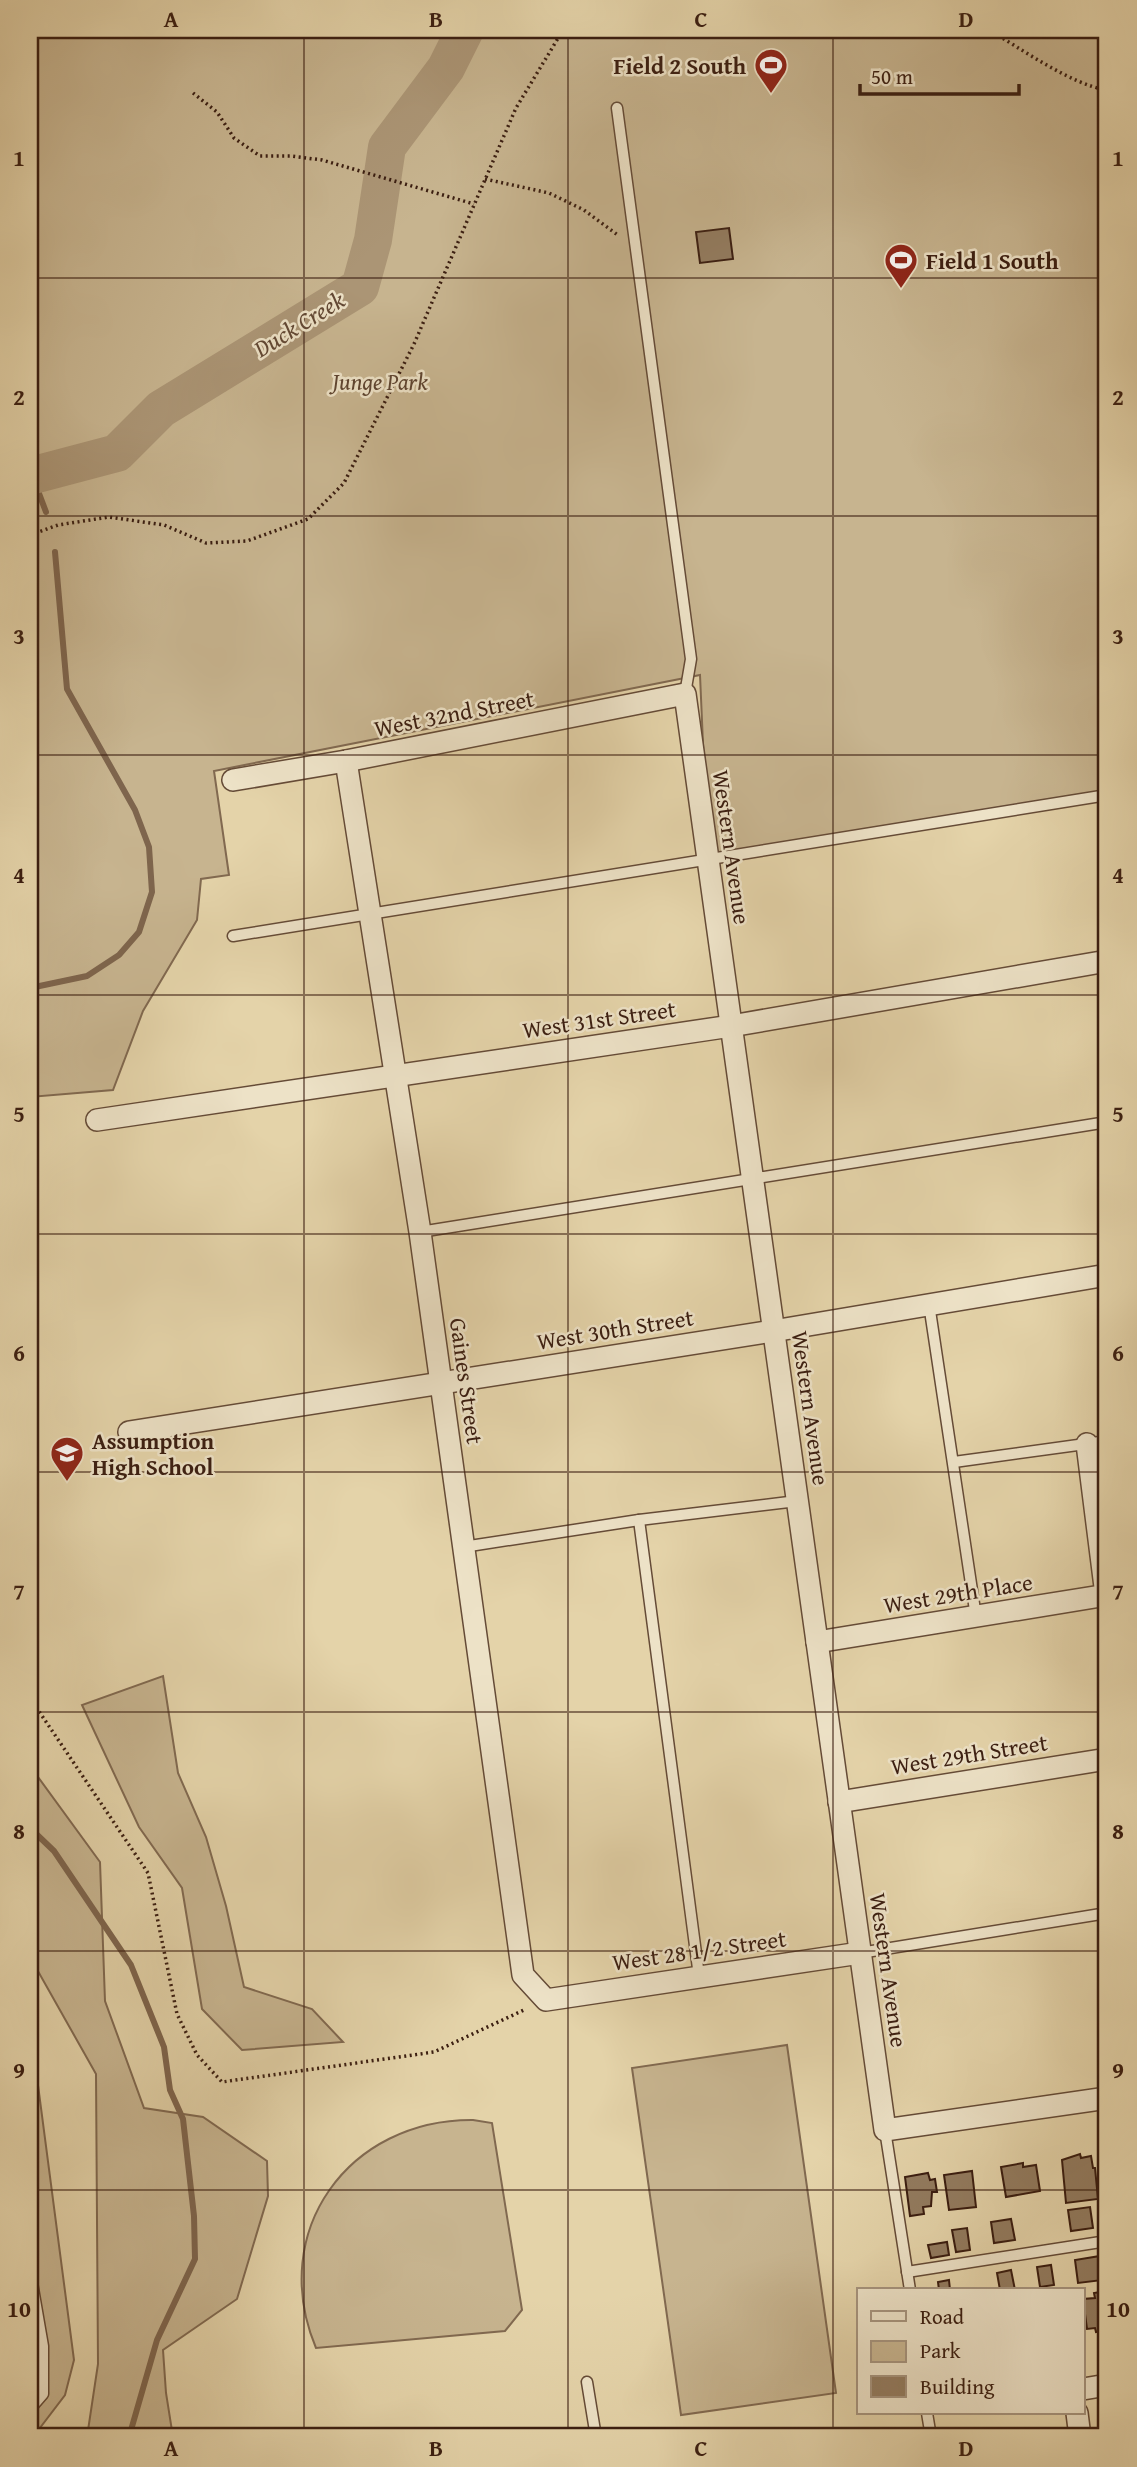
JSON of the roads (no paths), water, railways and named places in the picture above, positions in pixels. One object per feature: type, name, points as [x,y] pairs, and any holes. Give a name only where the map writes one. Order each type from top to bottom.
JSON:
[{"type":"street","name":"West 32nd Street","points":[[233,780],[346,761],[685,694]]},
{"type":"street","name":"Western Avenue","points":[[685,694],[885,2130]]},
{"type":"street","name":"Gaines Street","points":[[346,761],[420,1232],[523,1975],[546,2000]]},
{"type":"street","name":"West 31st Street","points":[[97,1120],[731,1026],[1107,961]]},
{"type":"street","name":"West 30th Street","points":[[129,1432],[774,1331],[1107,1275]]},
{"type":"street","points":[[1097,1443],[1107,1595]]},
{"type":"street","name":"West 29th Place","points":[[817,1642],[1107,1595]]},
{"type":"street","name":"West 29th Street","points":[[839,1802],[1107,1759]]},
{"type":"street","name":"West 28 1/2 Street","points":[[546,2000],[860,1953]]},
{"type":"street","points":[[885,2130],[1107,2098]]},
{"type":"street","points":[[1084,2389],[1107,2385]]},
{"type":"street","points":[[1077,2414],[1080,2437]]},
{"type":"lane","points":[[617,108],[691,659],[685,694]]},
{"type":"lane","points":[[233,936],[1107,795]]},
{"type":"lane","points":[[420,1232],[1107,1122]]},
{"type":"lane","points":[[929,1304],[976,1617]]},
{"type":"lane","points":[[954,1462],[1097,1443]]},
{"type":"lane","points":[[463,1547],[639,1520],[797,1501]]},
{"type":"lane","points":[[639,1520],[699,1976]]},
{"type":"lane","points":[[860,1953],[1107,1913]]},
{"type":"lane","points":[[885,2130],[910,2288]]},
{"type":"lane","points":[[907,2272],[1107,2241]]},
{"type":"lane","points":[[30,2271],[43,2346],[43,2394],[30,2409]]},
{"type":"lane","points":[[587,2382],[596,2437]]},
{"type":"lane","points":[[928,2414],[931,2437]]},
{"type":"waterway","name":"Duck Creek","points":[[30,476],[117,453],[161,409],[360,287],[373,240],[387,147],[446,68],[465,30]]},
{"type":"waterway","points":[[32,475],[46,512]]},
{"type":"waterway","points":[[30,988],[87,976],[119,955],[139,932],[152,892],[149,847],[135,810],[67,689],[55,552]]},
{"type":"waterway","points":[[30,1828],[54,1851],[131,1965],[164,2047],[170,2090],[183,2119],[194,2216],[195,2259],[157,2340],[129,2437]]},
{"type":"place","name":"Field 2 South","points":[[771,95]]},
{"type":"place","name":"Field 1 South","points":[[901,290]]},
{"type":"place","name":"Assumption High School","points":[[67,1483]]},
{"type":"park label","name":"Junge Park","points":[[380,381]]}]
